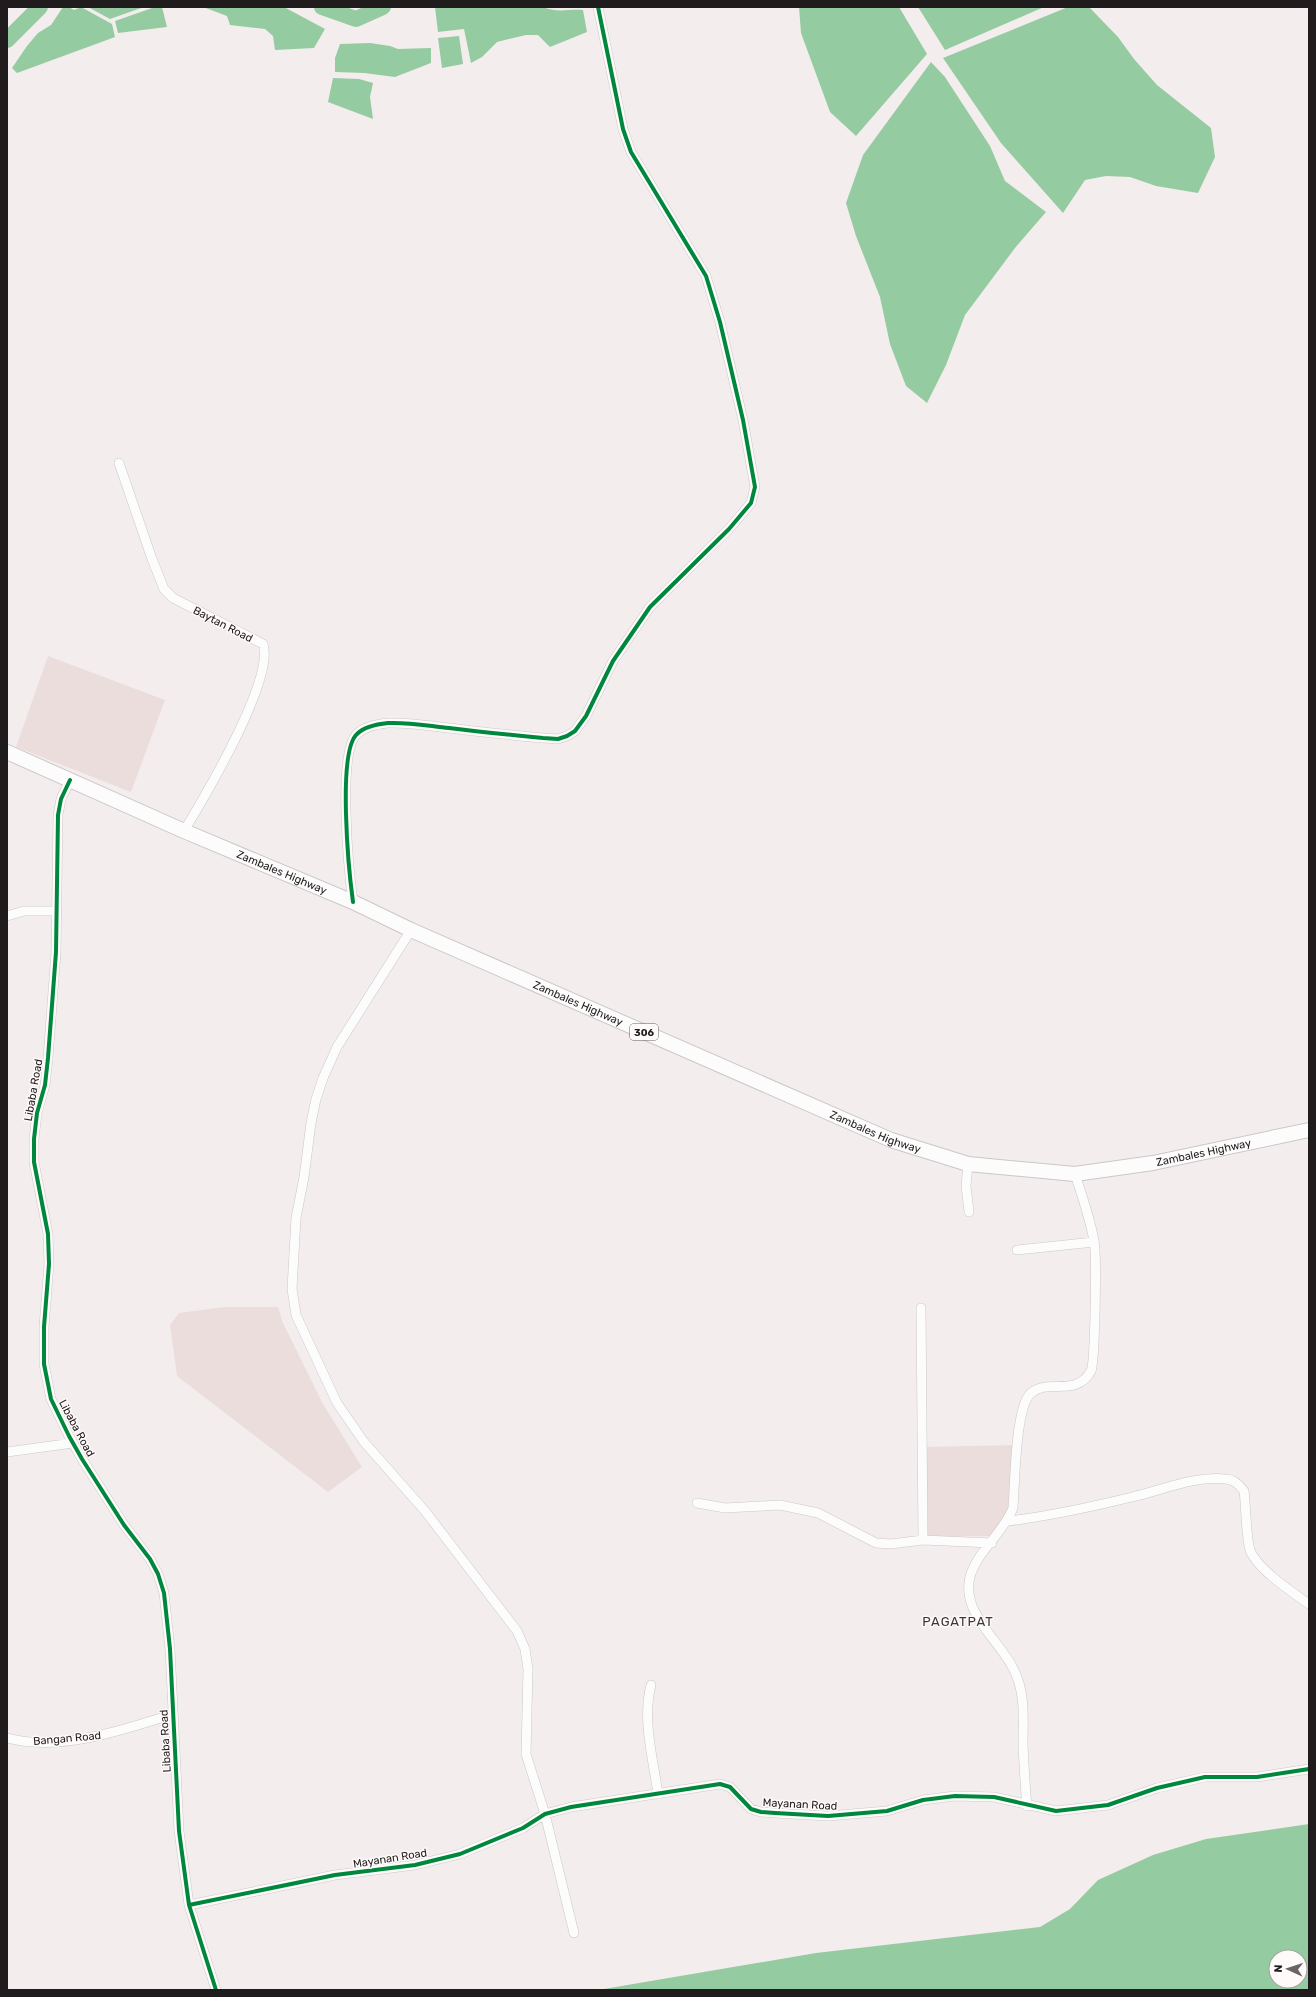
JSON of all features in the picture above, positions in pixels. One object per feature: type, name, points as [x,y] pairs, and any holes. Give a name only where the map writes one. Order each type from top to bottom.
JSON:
[{"type":"main road","name":"Zambales Highway","points":[[7,752],[184,831],[353,902],[412,930],[891,1140],[968,1164],[1075,1174],[1153,1163],[1309,1130]]},
{"type":"street","points":[[353,902],[348,863],[346,807],[349,755],[356,734],[376,724],[402,723],[543,738],[558,739],[567,736],[575,731],[586,716],[613,661],[650,607],[729,530],[752,503],[755,487],[743,420],[720,322],[706,276],[631,152],[623,129],[598,7]]},
{"type":"street","name":"Baytan Road","points":[[118,463],[164,589],[173,598],[263,644],[266,651],[266,660],[257,688],[230,749],[184,831]]},
{"type":"street","name":"Libaba Road","points":[[70,780],[61,799],[58,815],[56,952],[45,1084],[36,1120],[34,1139],[34,1162],[48,1234],[49,1264],[44,1326],[44,1364],[51,1399],[74,1443],[124,1525],[150,1559],[158,1574],[164,1592],[170,1649],[179,1831],[189,1905],[216,1990]]},
{"type":"street","points":[[7,916],[24,911],[56,911]]},
{"type":"street","points":[[412,930],[338,1047],[323,1078],[316,1099],[296,1218],[292,1289],[296,1315],[337,1403],[364,1442],[425,1511],[517,1631],[525,1649],[528,1669],[526,1754],[545,1814],[574,1933]]},
{"type":"street","points":[[968,1164],[966,1186],[969,1212]]},
{"type":"street","points":[[1027,1806],[1023,1744],[1023,1695],[1013,1668],[979,1619],[971,1600],[969,1589],[970,1578],[978,1560],[1008,1521],[1013,1508],[1019,1431],[1025,1401],[1032,1392],[1041,1388],[1076,1385],[1084,1380],[1092,1370],[1094,1242],[1089,1217],[1075,1174]]},
{"type":"street","points":[[1017,1250],[1094,1242]]},
{"type":"street","points":[[921,1308],[924,1540]]},
{"type":"street","points":[[7,1452],[74,1443]]},
{"type":"street","points":[[1008,1521],[1046,1516],[1134,1497],[1172,1485],[1201,1479],[1226,1479],[1238,1484],[1244,1491],[1250,1549],[1255,1559],[1286,1588],[1309,1604]]},
{"type":"street","points":[[697,1503],[725,1508],[780,1505],[818,1513],[876,1543],[891,1544],[924,1540],[992,1543]]},
{"type":"street","points":[[651,1685],[648,1699],[648,1724],[658,1794]]},
{"type":"street","name":"Bangan Road","points":[[7,1738],[20,1741],[62,1741],[104,1736],[173,1714]]},
{"type":"street","name":"Mayanan Road","points":[[189,1905],[335,1876],[415,1865],[452,1856],[523,1828],[545,1814],[571,1807],[720,1784],[730,1786],[751,1809],[761,1812],[828,1816],[887,1811],[923,1800],[955,1796],[994,1797],[1027,1806],[1056,1811],[1108,1805],[1158,1788],[1205,1777],[1256,1776],[1309,1769]]},
{"type":"shaded area","points":[[63,7],[69,7],[74,10],[81,7],[112,24],[115,37],[17,73],[12,68],[27,46],[38,33],[51,25]]},
{"type":"shaded area","points":[[88,7],[144,7],[110,19]]},
{"type":"shaded area","points":[[155,7],[162,7],[167,27],[118,33],[115,21]]},
{"type":"shaded area","points":[[203,7],[284,7],[325,29],[314,48],[275,50],[273,36],[265,29],[230,25],[227,16]]},
{"type":"shaded area","points":[[435,7],[543,7],[558,10],[583,10],[587,32],[550,47],[538,35],[526,35],[497,42],[482,57],[471,63],[464,29],[438,32]]},
{"type":"shaded area","points":[[799,7],[899,7],[927,54],[856,136],[830,112],[801,33]]},
{"type":"shaded area","points":[[918,7],[1044,7],[945,50]]},
{"type":"shaded area","points":[[1068,7],[1089,7],[1118,37],[1134,59],[1157,85],[1211,128],[1215,157],[1198,193],[1156,186],[1130,177],[1106,176],[1085,180],[1063,213],[1001,143],[943,58]]},
{"type":"shaded area","points":[[459,36],[463,64],[442,68],[438,38]]},
{"type":"shaded area","points":[[370,43],[390,46],[398,49],[431,48],[431,63],[395,77],[364,73],[335,72],[335,58],[340,44]]},
{"type":"shaded area","points":[[931,62],[945,77],[990,146],[1005,181],[1046,212],[1015,248],[965,315],[946,365],[927,403],[906,386],[890,344],[880,297],[856,236],[846,203],[863,155]]},
{"type":"shaded area","points":[[333,78],[359,79],[373,83],[370,97],[373,119],[328,102]]},
{"type":"shaded area","points":[[48,656],[165,700],[131,792],[16,747]]},
{"type":"shaded area","points":[[225,1307],[278,1307],[283,1323],[323,1404],[362,1467],[328,1492],[177,1376],[170,1325],[179,1313]]},
{"type":"shaded area","points":[[1013,1445],[1011,1511],[996,1531],[989,1536],[925,1537],[923,1447]]},
{"type":"shaded area","points":[[1309,1824],[1309,1990],[598,1990],[816,1953],[1040,1927],[1070,1909],[1098,1880],[1153,1855],[1206,1839]]},
{"type":"waterway","points":[[7,40],[40,7]]},
{"type":"waterway","points":[[322,7],[356,19],[383,7]]},
{"type":"cycle path","points":[[353,902],[347,841],[346,787],[347,764],[351,745],[357,734],[360,731],[372,726],[384,723],[396,723],[418,724],[543,738],[558,739],[567,736],[575,731],[586,716],[613,661],[650,607],[729,529],[751,503],[755,487],[743,420],[720,322],[706,276],[631,152],[623,129],[598,7]]},
{"type":"cycle path","points":[[70,780],[61,799],[58,815],[56,952],[45,1085],[37,1113],[34,1139],[34,1162],[48,1234],[49,1264],[44,1327],[44,1364],[51,1399],[69,1436],[124,1525],[150,1559],[158,1574],[164,1593],[170,1649],[179,1831],[189,1905],[216,1990]]},
{"type":"cycle path","points":[[189,1905],[335,1875],[415,1865],[460,1854],[523,1828],[545,1814],[571,1807],[720,1784],[730,1787],[751,1809],[761,1812],[828,1816],[887,1811],[923,1800],[955,1796],[994,1797],[1056,1811],[1108,1805],[1157,1788],[1205,1777],[1257,1777],[1309,1769]]},
{"type":"district","name":"PAGATPAT","points":[[958,1621]]}]
